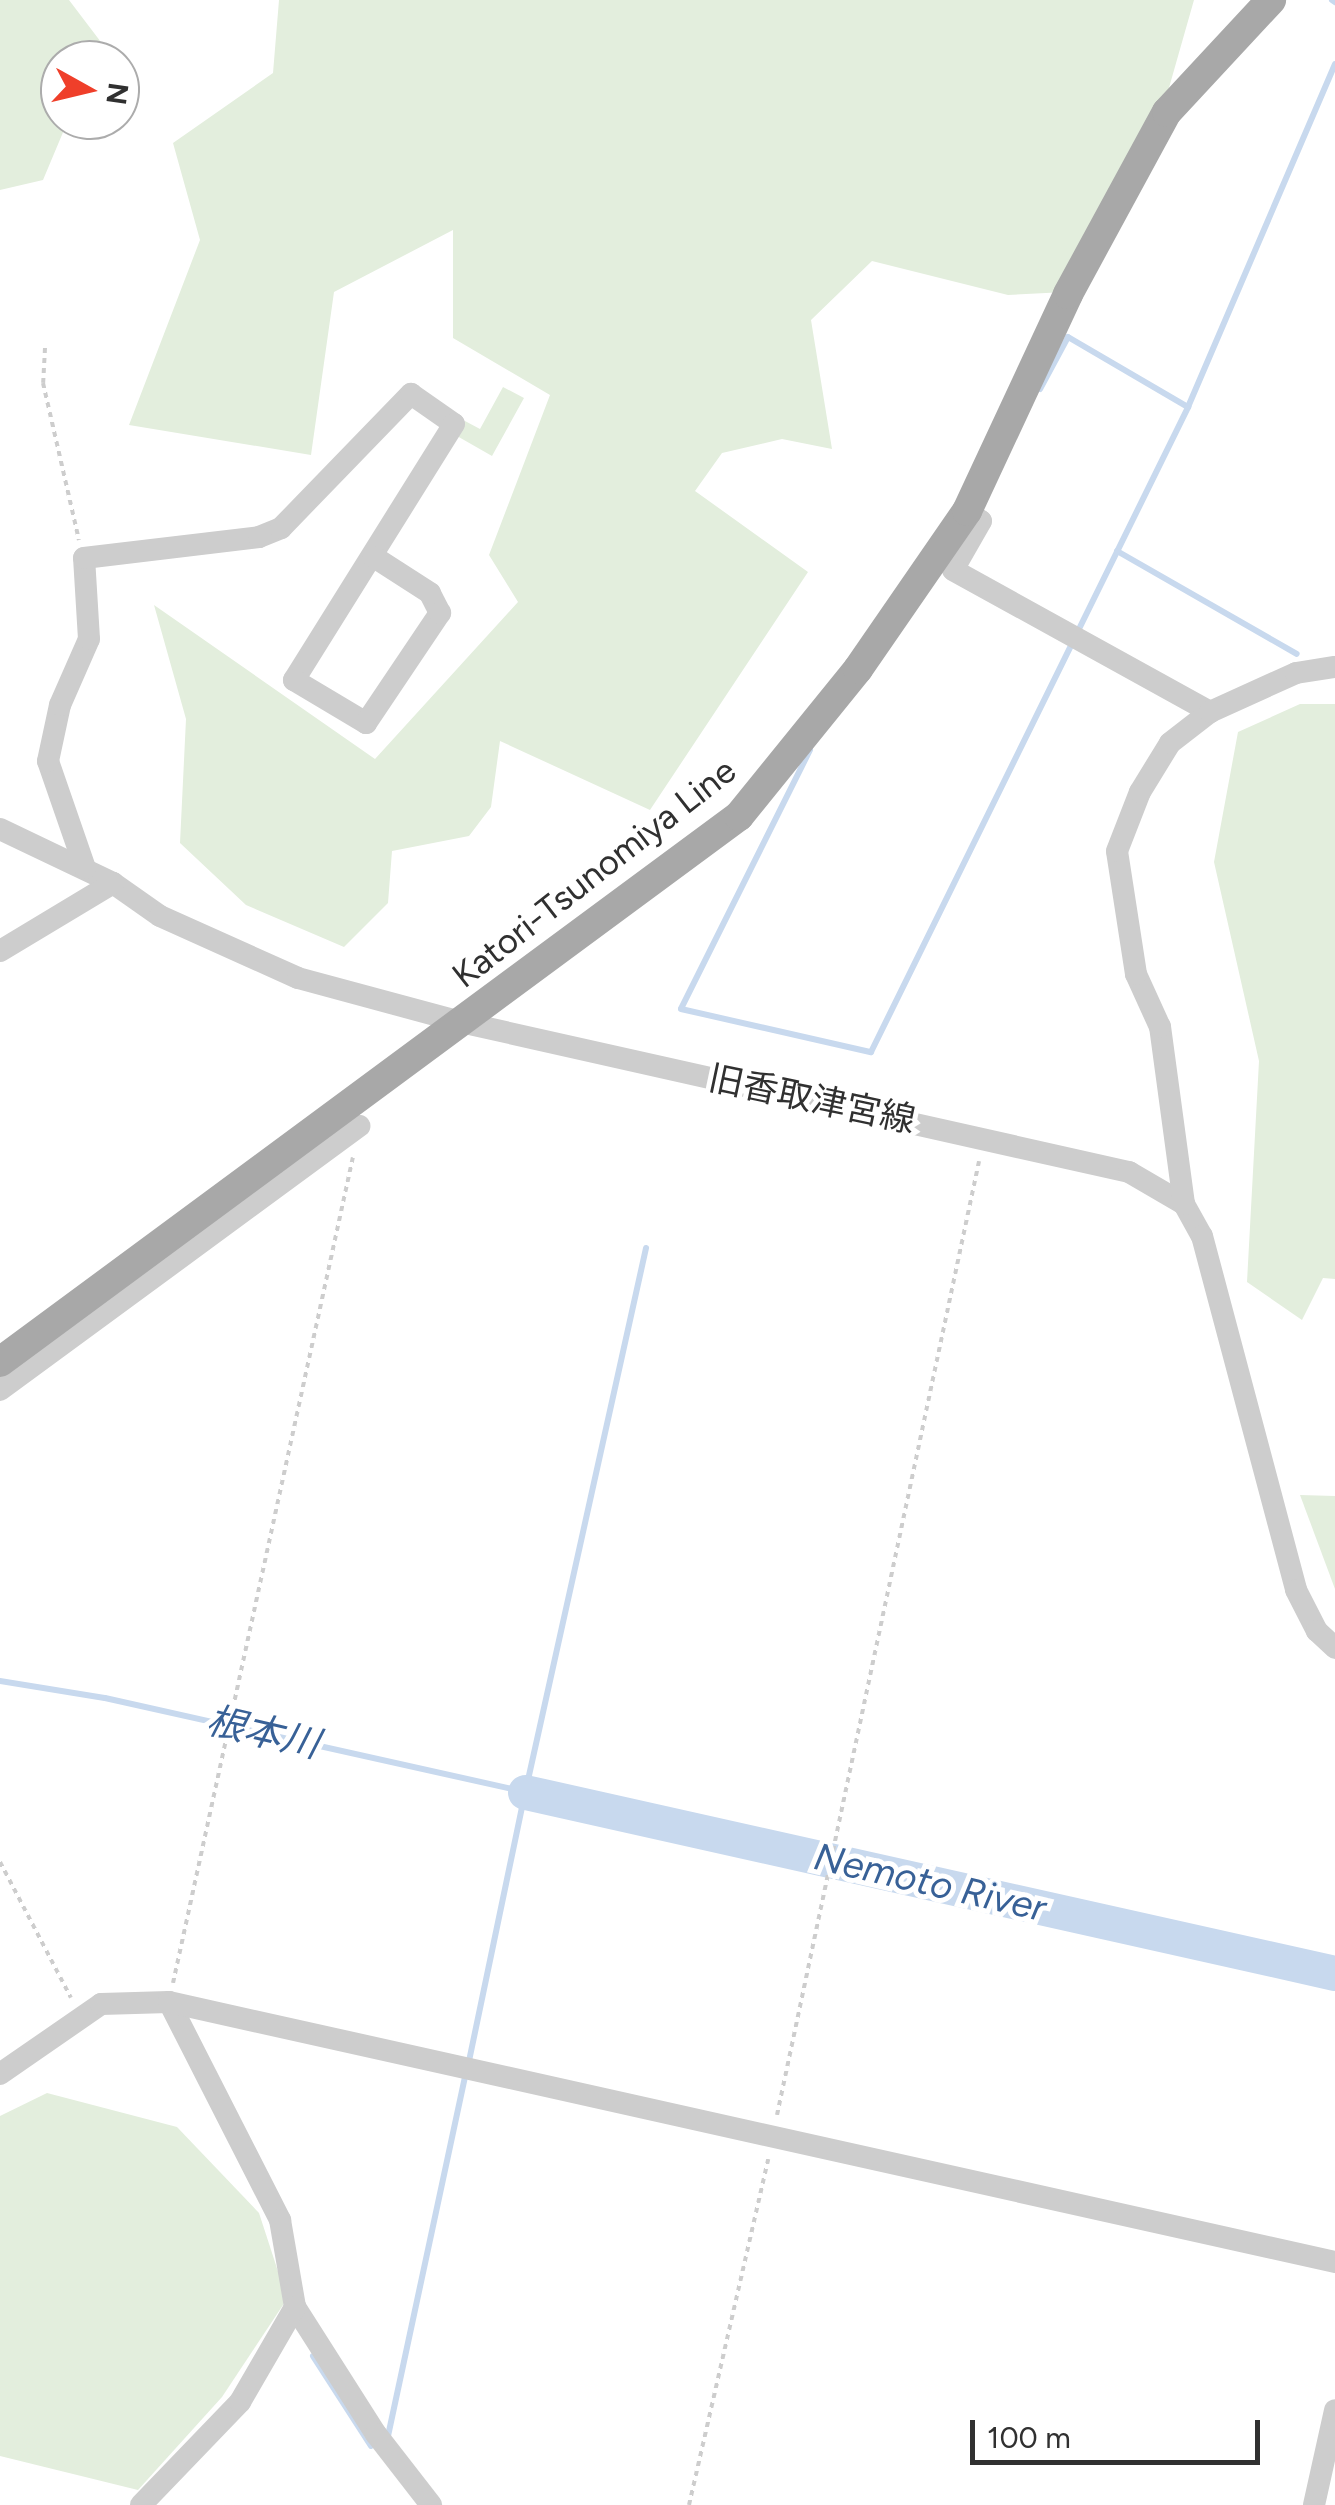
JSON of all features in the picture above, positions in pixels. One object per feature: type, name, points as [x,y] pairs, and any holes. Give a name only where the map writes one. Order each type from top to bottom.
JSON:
[{"type":"main road","name":"Katori-Tsunomiya Line","points":[[0,1362],[465,1023],[739,816],[858,669],[968,511],[1068,294],[1167,112],[1272,0]]},
{"type":"street","points":[[85,868],[48,761],[60,704],[89,639],[84,558],[258,537],[281,528],[411,394],[454,424],[294,680],[366,724],[440,613],[430,593],[374,557]]},
{"type":"street","points":[[968,511],[981,520],[953,570],[1210,712]]},
{"type":"street","points":[[1335,666],[1296,673],[1210,712],[1170,743],[1140,792],[1117,850],[1136,974],[1160,1026],[1184,1204],[1202,1236],[1296,1590],[1317,1631],[1335,1648]]},
{"type":"street","name":"旧香取津宮線","points":[[0,829],[113,883],[160,916],[298,978],[465,1023],[984,1136],[1129,1172],[1184,1204]]},
{"type":"street","points":[[0,951],[113,883]]},
{"type":"street","points":[[0,1390],[360,1126]]},
{"type":"street","points":[[0,2074],[80,2016],[111,2002],[169,2002],[1335,2262]]},
{"type":"street","points":[[169,2002],[280,2220],[295,2307],[376,2434],[431,2505]]},
{"type":"street","points":[[141,2505],[240,2402],[295,2307]]},
{"type":"street","points":[[1314,2505],[1335,2410]]},
{"type":"path","points":[[45,348],[43,383],[84,558]]},
{"type":"path","points":[[169,2002],[360,1126]]},
{"type":"path","points":[[690,2505],[830,1868],[984,1136]]},
{"type":"path","points":[[0,1862],[80,2016]]},
{"type":"green space","points":[[0,0],[69,0],[99,40],[40,40],[40,140],[60,140],[43,180],[0,190]]},
{"type":"green space","points":[[279,0],[1194,0],[1145,172],[1086,291],[1008,295],[872,261],[811,320],[832,449],[782,439],[722,453],[695,491],[808,572],[650,810],[500,741],[491,807],[469,836],[392,851],[388,903],[344,947],[246,905],[180,843],[186,719],[154,605],[375,759],[518,602],[489,555],[550,395],[453,338],[453,230],[334,292],[311,455],[129,425],[200,240],[173,143],[273,73]]},
{"type":"green space","points":[[503,387],[524,398],[492,456],[457,436],[465,421],[480,429]]},
{"type":"green space","points":[[1300,704],[1335,704],[1335,1279],[1323,1278],[1302,1320],[1247,1282],[1259,1061],[1214,862],[1238,732]]},
{"type":"green space","points":[[1300,1495],[1335,1496],[1335,1589]]},
{"type":"green space","points":[[47,2093],[177,2127],[259,2213],[287,2299],[222,2397],[138,2490],[0,2456],[0,2116]]},
{"type":"waterway","points":[[1078,631],[1188,407],[1335,64]]},
{"type":"waterway","points":[[1040,389],[1068,337],[1188,407]]},
{"type":"waterway","points":[[1117,551],[1297,654]]},
{"type":"waterway","points":[[810,750],[681,1009],[871,1052],[1072,643]]},
{"type":"waterway","points":[[528,1780],[646,1248]]},
{"type":"waterway","name":"根本川","points":[[0,1681],[105,1698],[525,1792]]},
{"type":"waterway","name":"Nemoto River","points":[[525,1792],[1335,1973]]},
{"type":"waterway","points":[[469,2061],[522,1808]]},
{"type":"waterway","points":[[388,2436],[465,2078]]},
{"type":"waterway","points":[[313,2356],[371,2446]]}]
